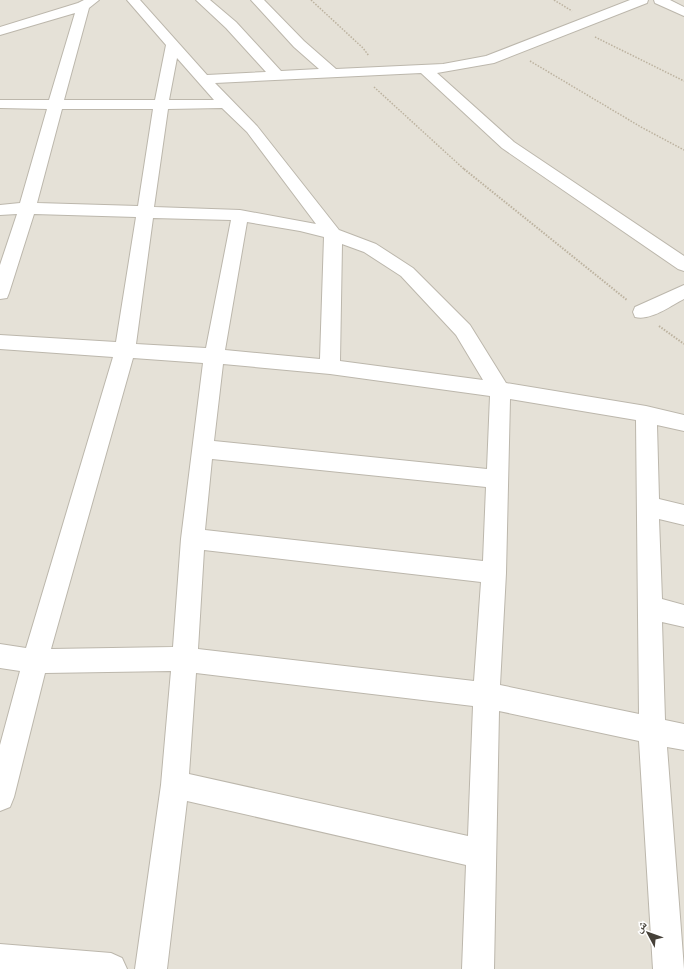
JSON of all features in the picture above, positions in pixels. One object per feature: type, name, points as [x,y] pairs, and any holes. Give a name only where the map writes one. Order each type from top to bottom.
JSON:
[{"type":"street","points":[[133,0],[226,104],[252,129],[333,234],[330,367]]},
{"type":"street","points":[[202,0],[231,24],[278,76]]},
{"type":"street","points":[[257,0],[299,44],[332,73]]},
{"type":"street","points":[[204,79],[425,69],[467,65],[489,60],[642,0]]},
{"type":"street","points":[[660,0],[684,12]]},
{"type":"street","points":[[1,34],[88,3]]},
{"type":"street","points":[[0,293],[88,3]]},
{"type":"street","points":[[0,797],[35,661],[125,350],[161,105],[173,44]]},
{"type":"street","points":[[425,69],[508,145],[684,265]]},
{"type":"street","points":[[0,104],[226,104]]},
{"type":"street","points":[[0,210],[27,208],[240,215],[300,225],[333,234],[370,248],[407,272],[463,330],[500,390],[494,573],[486,695],[478,969]]},
{"type":"street","points":[[151,969],[175,784],[183,658],[202,449],[214,356],[240,215]]},
{"type":"street","points":[[642,312],[684,290]]},
{"type":"street","points":[[0,342],[214,356],[330,367],[500,390],[646,414],[684,423]]},
{"type":"street","points":[[646,414],[652,731],[669,969]]},
{"type":"street","points":[[202,449],[497,479]]},
{"type":"street","points":[[647,506],[684,515]]},
{"type":"street","points":[[193,539],[494,573]]},
{"type":"street","points":[[649,607],[684,616]]},
{"type":"street","points":[[0,656],[35,661],[183,658],[486,695],[684,737]]},
{"type":"street","points":[[175,784],[482,854]]},
{"type":"street","points":[[0,959],[111,969]]},
{"type":"path","points":[[311,0],[363,48],[380,71]]},
{"type":"path","points":[[575,27],[684,81]]},
{"type":"path","points":[[512,51],[641,127],[684,150]]},
{"type":"path","points":[[357,72],[475,179],[684,344]]},
{"type":"shaded area","points":[[0,0],[684,0],[684,969],[0,969]]}]
